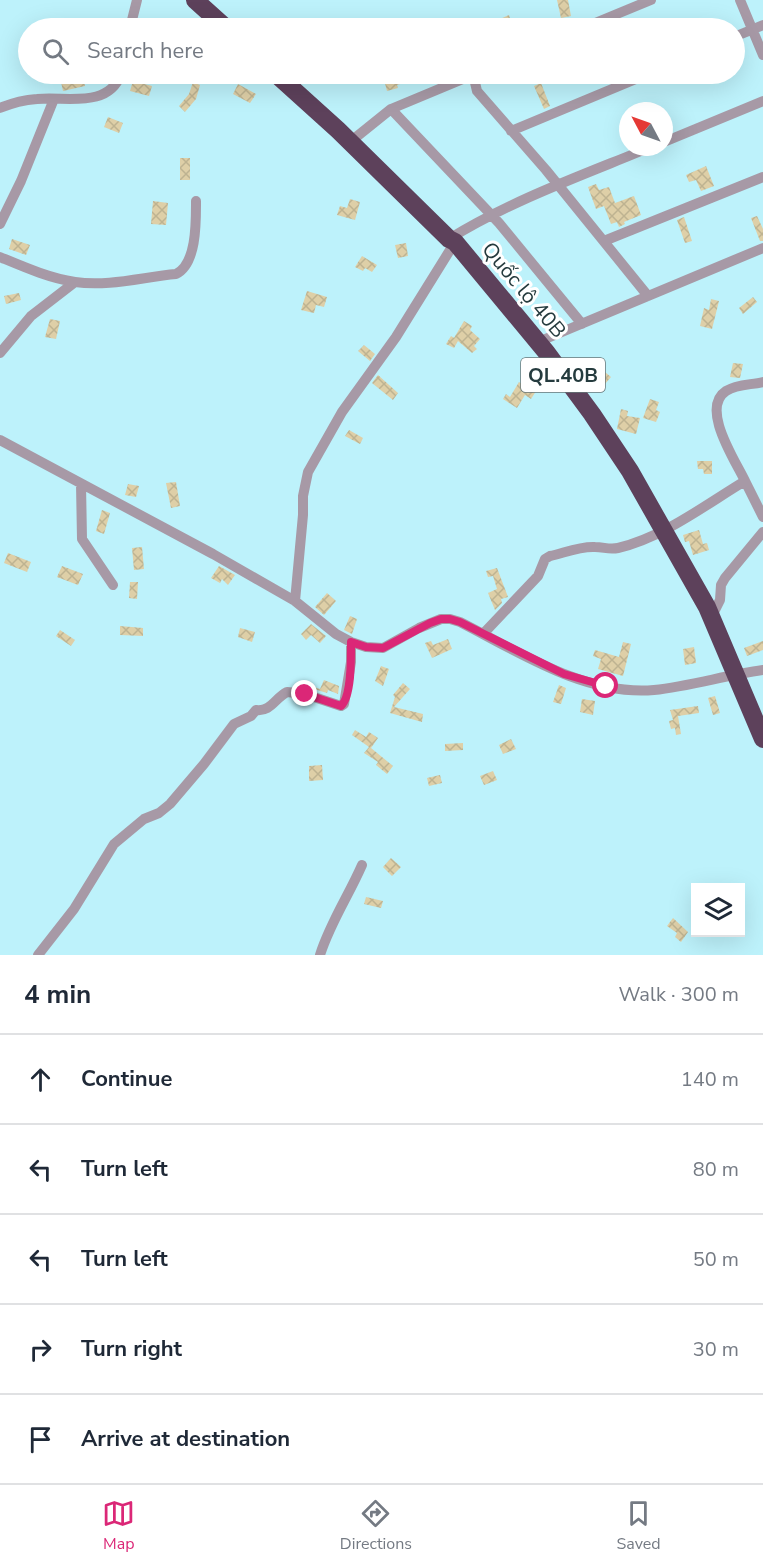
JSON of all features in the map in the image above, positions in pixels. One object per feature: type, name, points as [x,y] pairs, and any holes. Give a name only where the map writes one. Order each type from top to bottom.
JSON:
[{"type":"highway","points":[[195,0],[215,18]]},
{"type":"highway","name":"Quốc lộ 40B","points":[[287,84],[452,240],[538,342],[599,423],[664,530],[711,618],[763,739]]},
{"type":"street","points":[[132,18],[137,0]]},
{"type":"street","points":[[607,18],[651,0]]},
{"type":"street","points":[[740,0],[758,28],[763,55]]},
{"type":"street","points":[[0,108],[38,98],[79,99],[101,96],[112,89],[115,84]]},
{"type":"street","points":[[350,142],[391,109],[450,84]]},
{"type":"street","points":[[476,84],[477,91],[559,186],[648,296]]},
{"type":"street","points":[[511,131],[624,84]]},
{"type":"street","points":[[0,224],[21,181],[54,99]]},
{"type":"street","points":[[673,138],[763,101]]},
{"type":"street","points":[[391,109],[492,215],[582,324]]},
{"type":"street","points":[[295,602],[303,496],[308,472],[342,412],[396,337],[452,240],[492,215],[630,156]]},
{"type":"street","points":[[604,241],[763,177]]},
{"type":"street","points":[[0,257],[46,275],[75,282],[98,283],[180,272],[188,263],[192,250],[196,228],[196,201]]},
{"type":"street","points":[[538,342],[763,248]]},
{"type":"street","points":[[0,353],[31,316],[75,282]]},
{"type":"street","points":[[763,382],[732,388],[719,396],[716,405],[719,425],[763,517]]},
{"type":"street","points":[[0,440],[213,554],[295,602],[336,634],[366,647],[383,648],[441,619],[460,622],[564,674],[621,689],[653,690],[763,670]]},
{"type":"street","points":[[483,634],[541,572],[543,562],[550,556],[582,548],[596,547],[609,550],[621,548],[664,530],[745,481]]},
{"type":"street","points":[[81,484],[82,539],[113,585]]},
{"type":"street","points":[[711,618],[720,600],[721,585],[725,578],[763,532]]},
{"type":"street","points":[[38,955],[74,909],[114,844],[144,819],[159,813],[170,804],[234,724],[251,716],[256,710],[261,711],[271,706],[286,692],[298,692],[341,706],[344,704],[351,663],[351,642]]},
{"type":"street","points":[[320,955],[335,917],[362,865]]},
{"type":"building","points":[[557,0],[568,0],[571,16],[561,18]]},
{"type":"building","points":[[61,84],[85,84],[85,86],[63,91]]},
{"type":"building","points":[[132,84],[152,86],[149,96],[130,91]]},
{"type":"building","points":[[192,84],[200,85],[196,99],[185,112],[179,106],[189,94]]},
{"type":"building","points":[[238,84],[256,94],[250,103],[233,94]]},
{"type":"building","points":[[385,84],[400,84],[397,85],[398,88],[387,91]]},
{"type":"building","points":[[541,84],[550,106],[544,109],[534,86]]},
{"type":"building","points":[[108,117],[123,123],[119,133],[104,127]]},
{"type":"building","points":[[180,158],[190,158],[190,180],[180,180]]},
{"type":"building","points":[[706,166],[714,186],[701,191],[696,180],[689,182],[686,175]]},
{"type":"building","points":[[596,184],[599,190],[609,187],[615,203],[634,196],[641,215],[624,222],[625,224],[619,227],[617,222],[611,224],[604,206],[596,209],[588,187]]},
{"type":"building","points":[[350,199],[360,202],[355,220],[337,215],[340,206],[347,208]]},
{"type":"building","points":[[153,201],[168,203],[166,225],[151,224]]},
{"type":"building","points":[[757,216],[763,229],[763,241],[760,241],[751,218]]},
{"type":"building","points":[[684,217],[692,241],[685,243],[677,220]]},
{"type":"building","points":[[12,239],[30,245],[26,255],[9,249]]},
{"type":"building","points":[[406,243],[408,256],[398,258],[395,245]]},
{"type":"building","points":[[362,256],[377,265],[372,272],[365,268],[363,271],[355,267]]},
{"type":"building","points":[[307,291],[327,297],[324,307],[316,305],[314,313],[301,310]]},
{"type":"building","points":[[19,293],[21,300],[6,304],[4,296]]},
{"type":"building","points":[[753,297],[757,302],[743,314],[739,308]]},
{"type":"building","points":[[711,299],[719,301],[712,329],[700,326],[704,308],[709,310]]},
{"type":"building","points":[[50,319],[60,321],[56,339],[45,337]]},
{"type":"building","points":[[464,321],[472,326],[470,330],[480,339],[474,346],[477,349],[472,353],[458,341],[454,348],[446,344],[451,336],[454,338]]},
{"type":"building","points":[[364,345],[375,354],[370,361],[358,351]]},
{"type":"building","points":[[594,363],[611,377],[599,391],[594,386],[597,382],[594,380],[597,377],[588,369]]},
{"type":"building","points":[[733,363],[743,364],[740,378],[730,377]]},
{"type":"building","points":[[539,373],[545,377],[531,399],[525,395],[517,408],[503,399],[506,394],[510,397],[519,382],[529,388]]},
{"type":"building","points":[[378,375],[398,393],[393,400],[372,383]]},
{"type":"building","points":[[650,399],[659,402],[656,410],[660,412],[656,422],[643,418]]},
{"type":"building","points":[[621,409],[628,411],[627,416],[640,418],[636,434],[617,429]]},
{"type":"building","points":[[349,430],[363,438],[360,444],[345,436]]},
{"type":"building","points":[[697,461],[712,461],[712,474],[704,474],[703,469],[698,469]]},
{"type":"building","points":[[176,482],[180,506],[171,508],[166,483]]},
{"type":"building","points":[[128,484],[139,486],[136,497],[125,495]]},
{"type":"building","points":[[102,510],[110,513],[104,534],[96,531]]},
{"type":"building","points":[[699,530],[703,544],[707,543],[709,550],[693,555],[689,541],[685,542],[683,535]]},
{"type":"building","points":[[142,547],[144,569],[134,570],[132,548]]},
{"type":"building","points":[[8,553],[31,562],[27,572],[4,563]]},
{"type":"building","points":[[62,566],[83,574],[78,585],[57,577]]},
{"type":"building","points":[[219,566],[235,575],[228,585],[222,579],[220,583],[211,578]]},
{"type":"building","points":[[497,568],[508,597],[501,599],[502,603],[495,610],[488,593],[497,589],[493,576],[488,577],[486,571]]},
{"type":"building","points":[[130,582],[138,582],[137,599],[129,598]]},
{"type":"building","points":[[327,593],[336,601],[324,615],[315,607]]},
{"type":"building","points":[[350,616],[357,619],[352,634],[344,630]]},
{"type":"building","points":[[311,624],[326,636],[320,643],[311,635],[306,640],[301,634]]},
{"type":"building","points":[[120,626],[143,628],[143,636],[120,635]]},
{"type":"building","points":[[240,628],[255,632],[252,642],[238,637]]},
{"type":"building","points":[[60,630],[75,640],[71,646],[56,636]]},
{"type":"building","points":[[448,639],[452,649],[432,658],[425,643],[431,641],[433,645]]},
{"type":"building","points":[[763,641],[763,650],[747,656],[744,648]]},
{"type":"building","points":[[623,642],[631,644],[623,676],[598,669],[601,659],[593,656],[595,650],[619,657]]},
{"type":"building","points":[[694,647],[696,663],[685,665],[683,649]]},
{"type":"building","points":[[381,666],[389,669],[383,686],[375,681]]},
{"type":"building","points":[[324,680],[339,686],[338,694],[328,690],[327,693],[314,689],[314,687],[320,689]]},
{"type":"building","points":[[403,683],[410,689],[394,707],[423,714],[422,722],[390,713],[395,697],[393,695]]},
{"type":"building","points":[[559,685],[566,688],[561,704],[553,702]]},
{"type":"building","points":[[715,696],[720,713],[713,715],[708,698]]},
{"type":"building","points":[[582,699],[595,701],[593,715],[580,712]]},
{"type":"building","points":[[698,706],[699,713],[678,716],[681,734],[676,735],[675,728],[671,729],[669,721],[673,720],[670,710]]},
{"type":"building","points":[[355,730],[366,737],[369,732],[378,738],[371,748],[393,766],[387,774],[376,765],[378,762],[364,753],[369,747],[352,735]]},
{"type":"building","points":[[511,739],[516,749],[503,754],[499,745]]},
{"type":"building","points":[[463,743],[463,750],[445,751],[445,744]]},
{"type":"building","points":[[322,765],[323,780],[309,781],[309,766]]},
{"type":"building","points":[[493,771],[497,780],[484,785],[480,776]]},
{"type":"building","points":[[440,775],[442,783],[429,786],[427,778]]},
{"type":"building","points":[[391,858],[401,867],[392,876],[383,867]]},
{"type":"building","points":[[366,897],[383,901],[381,908],[364,904]]},
{"type":"building","points":[[673,918],[688,932],[681,942],[675,937],[677,933],[667,926]]},
{"type":"route","points":[[305,694],[341,706],[346,700],[351,663],[351,642],[366,647],[383,648],[441,619],[460,622],[564,674],[606,686]]}]
